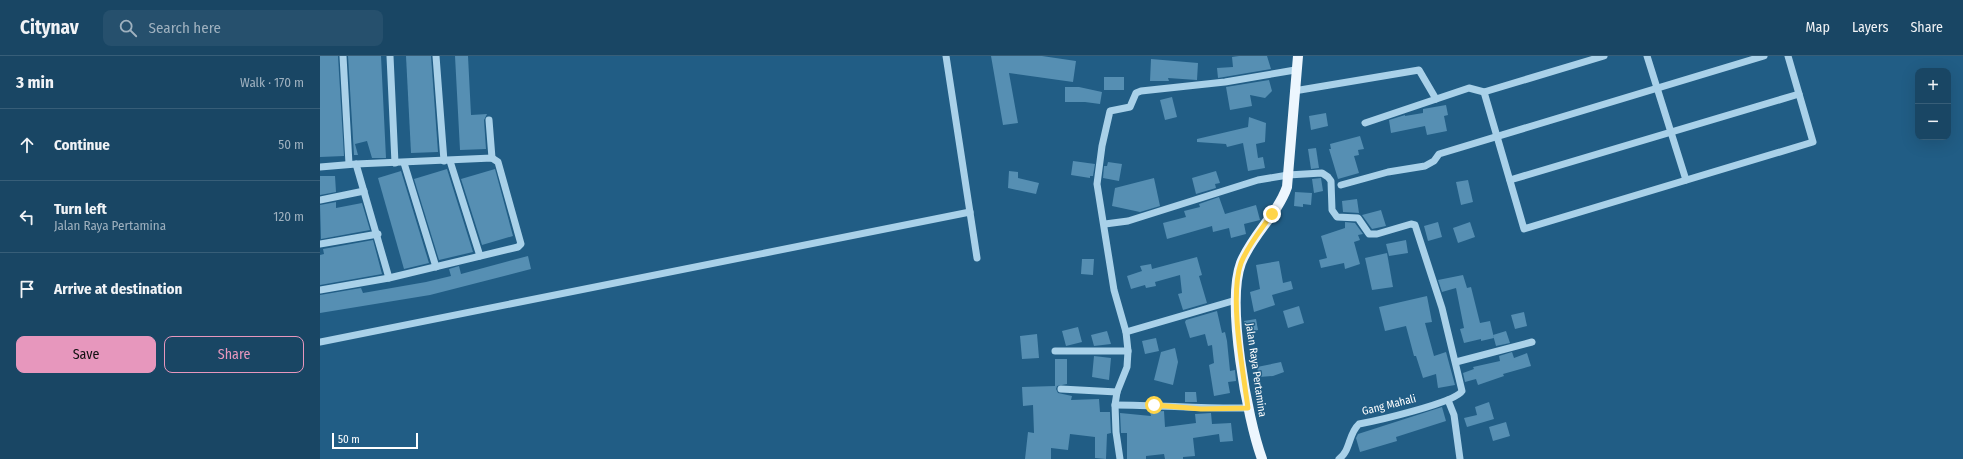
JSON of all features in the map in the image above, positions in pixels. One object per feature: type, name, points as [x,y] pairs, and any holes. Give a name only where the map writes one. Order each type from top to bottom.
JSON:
[{"type":"main road","name":"Jalan Raya Pertamina","points":[[1262,459],[1248,408],[1241,363],[1236,300],[1241,263],[1250,245],[1283,198],[1287,187],[1295,70],[1298,56]]},
{"type":"street","points":[[343,56],[353,164],[364,191],[378,234],[389,278]]},
{"type":"street","points":[[390,56],[395,163]]},
{"type":"street","points":[[436,56],[447,161],[480,256]]},
{"type":"street","points":[[946,56],[976,258]]},
{"type":"street","points":[[1365,123],[1469,88],[1484,92],[1604,56]]},
{"type":"street","points":[[1647,56],[1686,180]]},
{"type":"street","points":[[1341,185],[1388,172],[1425,166],[1434,161],[1439,154],[1764,56]]},
{"type":"street","points":[[1484,92],[1524,229],[1813,142],[1788,56]]},
{"type":"street","points":[[1120,459],[1116,432],[1115,405],[1117,392],[1127,367],[1128,351],[1126,332],[1114,290],[1105,224],[1097,184],[1102,146],[1110,111],[1130,107],[1136,93],[1140,91],[1225,82],[1295,70]]},
{"type":"street","points":[[1294,91],[1419,70],[1436,99]]},
{"type":"street","points":[[1510,180],[1799,94]]},
{"type":"street","points":[[489,120],[492,158]]},
{"type":"street","points":[[320,167],[353,164],[404,163],[492,158],[498,162],[521,244],[518,247],[389,278],[320,290]]},
{"type":"street","points":[[404,163],[436,267]]},
{"type":"street","points":[[1105,224],[1128,221],[1258,180],[1288,174],[1325,174],[1331,181],[1334,214],[1338,216],[1358,218],[1369,234],[1376,234],[1411,224],[1415,225],[1442,308],[1456,362],[1532,342]]},
{"type":"street","points":[[320,200],[364,191]]},
{"type":"street","points":[[320,342],[970,212]]},
{"type":"street","points":[[320,244],[378,234]]},
{"type":"street","points":[[1126,332],[1236,300]]},
{"type":"street","points":[[1055,351],[1128,351]]},
{"type":"street","name":"Gang Mahali","points":[[1338,459],[1346,451],[1353,429],[1359,424],[1407,413],[1448,400],[1461,394],[1462,391],[1456,362]]},
{"type":"street","points":[[1061,389],[1117,392]]},
{"type":"street","points":[[1448,400],[1454,415],[1460,459]]},
{"type":"street","points":[[1115,405],[1168,406],[1201,409],[1248,408]]},
{"type":"building","points":[[320,56],[338,56],[344,156],[320,157]]},
{"type":"building","points":[[348,56],[381,56],[386,158],[372,158],[367,141],[355,144],[358,155],[354,155]]},
{"type":"building","points":[[406,56],[431,56],[438,152],[411,153]]},
{"type":"building","points":[[455,56],[468,56],[471,115],[487,114],[484,120],[486,149],[460,150]]},
{"type":"building","points":[[991,56],[1042,56],[1076,61],[1073,82],[1009,73],[1018,123],[1003,125]]},
{"type":"building","points":[[1267,56],[1271,69],[1218,78],[1217,68],[1233,67],[1232,57]]},
{"type":"building","points":[[1151,59],[1198,63],[1197,80],[1168,78],[1169,81],[1150,81]]},
{"type":"building","points":[[1104,77],[1124,77],[1124,90],[1104,90]]},
{"type":"building","points":[[1269,80],[1272,91],[1265,98],[1250,95],[1252,106],[1230,110],[1226,87]]},
{"type":"building","points":[[1065,87],[1079,87],[1102,92],[1100,104],[1065,102]]},
{"type":"building","points":[[1172,97],[1177,117],[1165,120],[1160,100]]},
{"type":"building","points":[[1446,105],[1448,115],[1444,116],[1447,131],[1427,135],[1425,126],[1391,133],[1389,120],[1405,115],[1423,113],[1423,109]]},
{"type":"building","points":[[1326,113],[1328,126],[1311,130],[1309,116]]},
{"type":"building","points":[[1249,117],[1266,123],[1265,142],[1256,144],[1258,158],[1263,157],[1265,168],[1248,171],[1243,143],[1227,147],[1226,144],[1197,142],[1197,139],[1248,127]]},
{"type":"building","points":[[1360,136],[1364,149],[1358,150],[1359,155],[1354,156],[1359,173],[1338,179],[1329,149],[1331,149],[1330,144]]},
{"type":"building","points":[[1316,148],[1319,168],[1311,169],[1308,149]]},
{"type":"building","points":[[1073,161],[1095,164],[1093,176],[1090,176],[1090,178],[1071,175]]},
{"type":"building","points":[[1108,162],[1122,164],[1119,181],[1103,178],[1104,166],[1107,166]]},
{"type":"building","points":[[447,169],[473,252],[439,260],[414,179]]},
{"type":"building","points":[[495,169],[513,236],[482,245],[461,179]]},
{"type":"building","points":[[401,171],[429,263],[404,269],[378,178]]},
{"type":"building","points":[[1009,171],[1018,172],[1018,178],[1039,183],[1036,194],[1008,188]]},
{"type":"building","points":[[1216,171],[1220,183],[1215,184],[1216,188],[1196,194],[1192,178]]},
{"type":"building","points":[[320,176],[335,176],[336,192],[320,195]]},
{"type":"building","points":[[1154,178],[1160,206],[1140,212],[1112,206],[1115,188]]},
{"type":"building","points":[[1321,178],[1323,191],[1314,193],[1312,179]]},
{"type":"building","points":[[1468,180],[1473,202],[1461,205],[1456,182]]},
{"type":"building","points":[[1295,192],[1312,193],[1311,205],[1303,204],[1303,207],[1294,206]]},
{"type":"building","points":[[1219,197],[1225,214],[1256,205],[1260,220],[1244,224],[1246,234],[1231,238],[1229,228],[1213,232],[1212,226],[1167,239],[1163,223],[1186,217],[1184,211],[1200,207],[1199,204]]},
{"type":"building","points":[[1357,199],[1359,213],[1343,212],[1342,201]]},
{"type":"building","points":[[336,202],[336,208],[362,203],[370,230],[321,239],[320,205]]},
{"type":"building","points":[[1381,210],[1386,226],[1372,229],[1362,215]]},
{"type":"building","points":[[1345,222],[1355,223],[1363,234],[1358,235],[1360,240],[1354,242],[1360,264],[1345,269],[1344,263],[1321,268],[1319,260],[1327,258],[1321,236],[1345,228]]},
{"type":"building","points":[[1438,222],[1442,237],[1428,241],[1424,226]]},
{"type":"building","points":[[1470,222],[1475,237],[1458,243],[1453,228]]},
{"type":"building","points":[[373,240],[382,274],[320,285],[320,255],[324,254],[323,249]]},
{"type":"building","points":[[1406,240],[1408,253],[1389,256],[1386,244]]},
{"type":"building","points":[[1387,253],[1393,287],[1372,290],[1365,258]]},
{"type":"building","points":[[528,256],[531,269],[430,295],[320,313],[320,295],[361,288],[363,293],[426,282],[451,276],[449,269],[459,266],[461,274]]},
{"type":"building","points":[[1197,257],[1202,275],[1199,276],[1207,303],[1183,310],[1178,294],[1182,293],[1180,275],[1155,282],[1156,286],[1146,288],[1145,285],[1131,289],[1127,276],[1142,271],[1140,266],[1151,264],[1152,269]]},
{"type":"building","points":[[1082,259],[1094,259],[1093,275],[1081,274]]},
{"type":"building","points":[[1279,261],[1283,283],[1291,281],[1293,289],[1272,295],[1275,305],[1254,312],[1250,292],[1260,289],[1256,265]]},
{"type":"building","points":[[1463,275],[1467,288],[1471,287],[1480,323],[1490,321],[1494,338],[1464,343],[1460,329],[1464,328],[1456,288],[1442,292],[1438,280]]},
{"type":"building","points":[[1427,296],[1432,322],[1425,323],[1434,356],[1446,352],[1455,385],[1438,388],[1436,374],[1423,378],[1416,356],[1414,356],[1406,326],[1385,331],[1379,307]]},
{"type":"building","points":[[1299,306],[1304,323],[1288,328],[1283,311]]},
{"type":"building","points":[[1217,311],[1222,333],[1225,332],[1227,341],[1230,371],[1235,370],[1236,381],[1228,382],[1230,393],[1214,396],[1209,365],[1214,363],[1212,345],[1208,346],[1205,334],[1190,338],[1185,322],[1186,320]]},
{"type":"building","points":[[1524,312],[1527,326],[1515,329],[1511,315]]},
{"type":"building","points":[[1256,319],[1258,330],[1247,333],[1244,321]]},
{"type":"building","points":[[1078,327],[1082,342],[1066,346],[1062,331]]},
{"type":"building","points":[[1107,331],[1111,344],[1094,346],[1091,335]]},
{"type":"building","points":[[1506,331],[1510,343],[1496,346],[1493,335]]},
{"type":"building","points":[[1037,334],[1039,358],[1022,359],[1020,336]]},
{"type":"building","points":[[1156,338],[1159,351],[1145,354],[1142,341]]},
{"type":"building","points":[[1175,348],[1178,362],[1173,385],[1154,380],[1161,352]]},
{"type":"building","points":[[1512,352],[1514,358],[1527,353],[1531,366],[1503,374],[1504,376],[1478,385],[1476,379],[1465,382],[1463,373],[1474,369],[1473,367],[1500,361],[1499,356]]},
{"type":"building","points":[[1094,356],[1111,358],[1109,380],[1092,377]]},
{"type":"building","points":[[1055,359],[1067,359],[1067,384],[1057,386],[1056,389],[1058,393],[1072,396],[1071,400],[1099,399],[1100,412],[1110,412],[1111,433],[1107,434],[1106,459],[1095,458],[1095,437],[1070,434],[1068,450],[1051,448],[1051,459],[1025,459],[1028,432],[1034,433],[1033,405],[1023,406],[1022,387],[1055,386]]},
{"type":"building","points":[[1281,362],[1284,372],[1273,376],[1259,377],[1257,367]]},
{"type":"building","points":[[1185,392],[1196,392],[1197,402],[1185,402]]},
{"type":"building","points":[[1489,402],[1494,419],[1467,427],[1464,418],[1477,415],[1475,407]]},
{"type":"building","points":[[1442,407],[1446,421],[1396,437],[1397,441],[1360,452],[1356,438],[1358,434]]},
{"type":"building","points":[[1164,411],[1165,427],[1196,423],[1195,414],[1211,413],[1212,424],[1231,423],[1233,441],[1220,442],[1219,434],[1193,438],[1195,456],[1183,457],[1183,459],[1165,459],[1164,454],[1146,456],[1146,459],[1127,459],[1127,433],[1121,433],[1120,413],[1151,416],[1150,412]]},
{"type":"building","points":[[1506,422],[1510,436],[1493,441],[1489,427]]},
{"type":"route","points":[[1154,405],[1194,407],[1201,409],[1248,408],[1241,363],[1236,300],[1239,274],[1241,263],[1250,245],[1272,214]]}]
